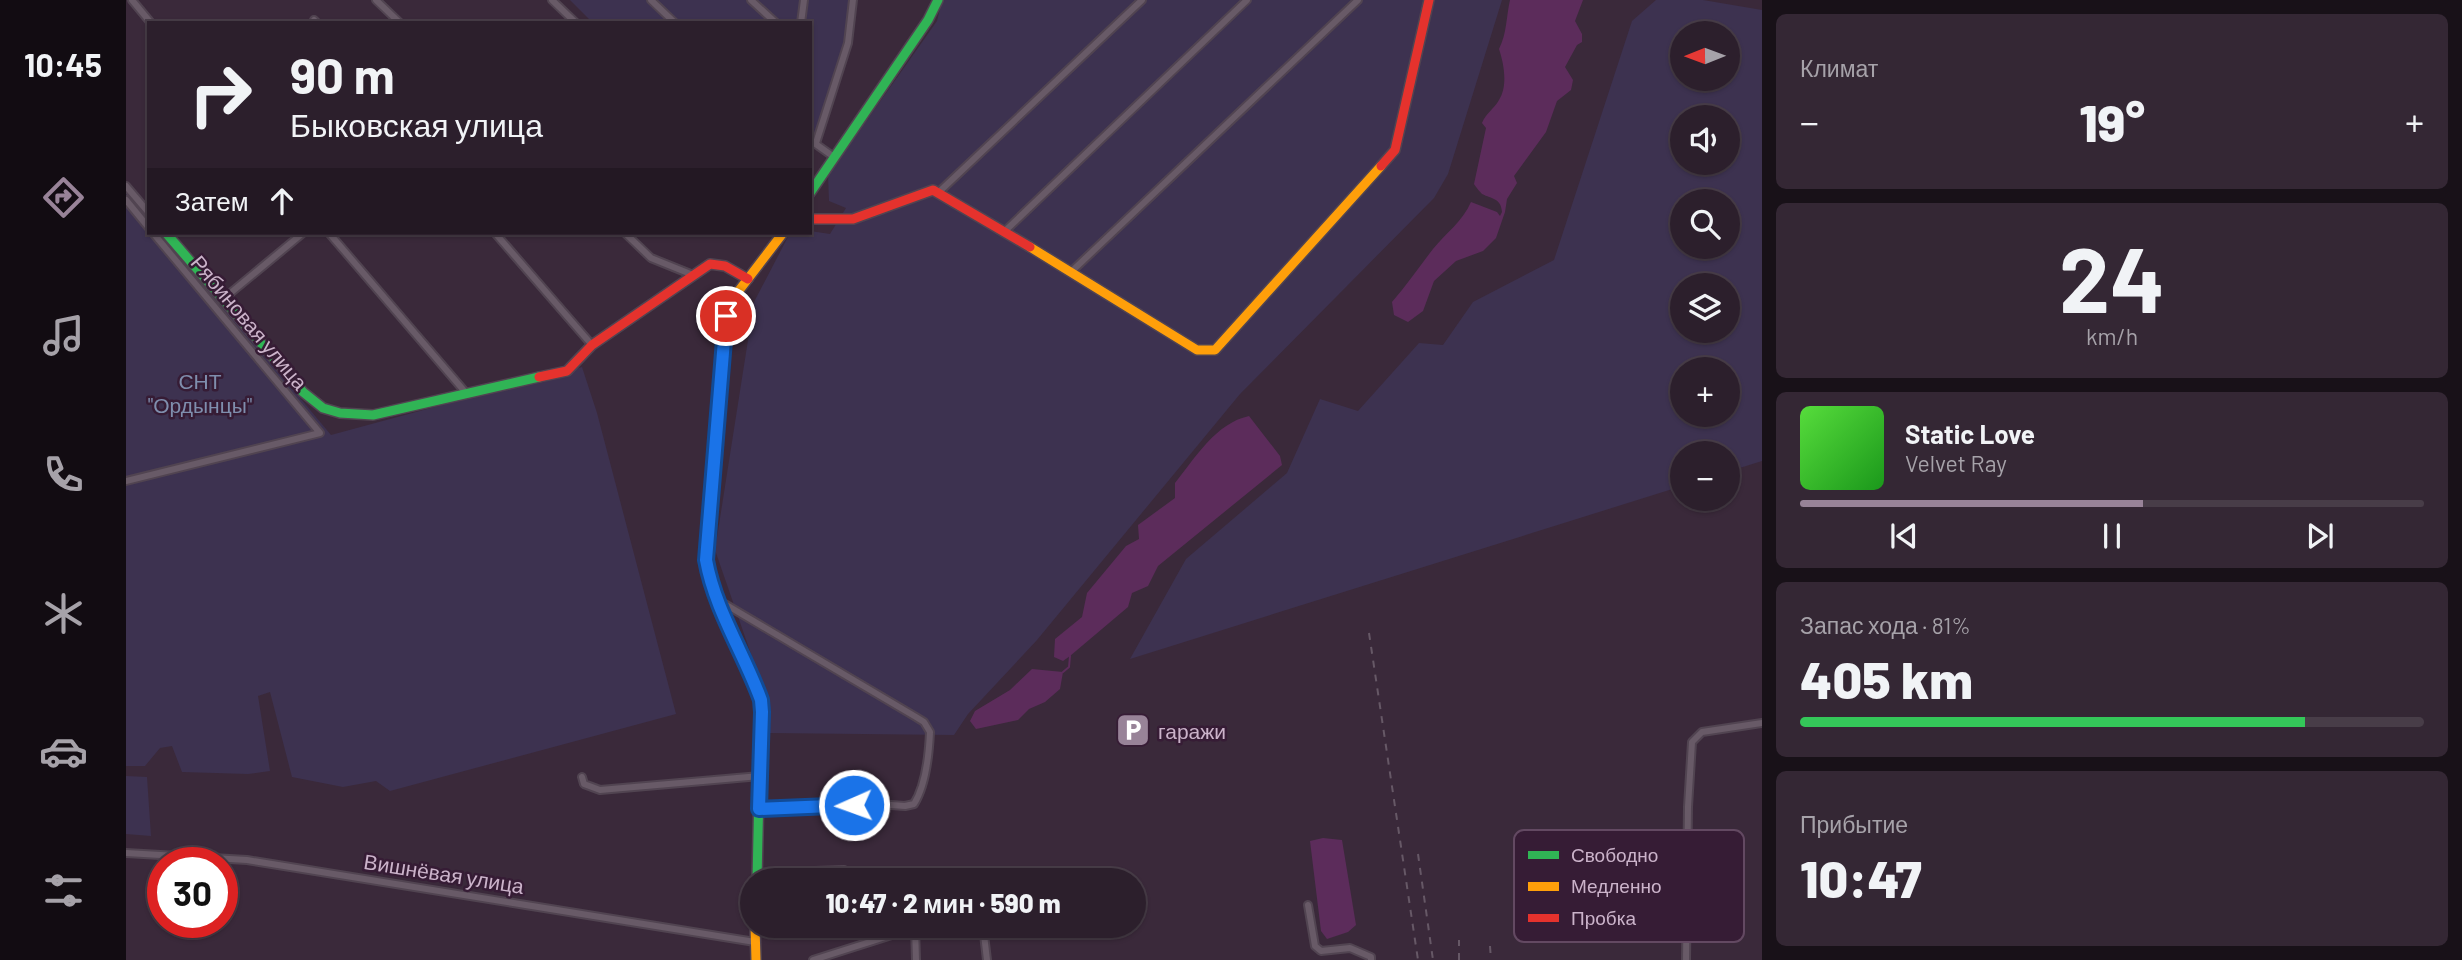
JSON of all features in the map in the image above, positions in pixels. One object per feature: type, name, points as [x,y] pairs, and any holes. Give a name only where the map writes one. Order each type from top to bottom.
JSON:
[{"type":"street","points":[[132,0],[149,21]]},
{"type":"street","points":[[376,0],[398,21]]},
{"type":"street","points":[[552,0],[574,21]]},
{"type":"street","points":[[651,0],[673,21]]},
{"type":"street","points":[[751,0],[774,21]]},
{"type":"street","points":[[801,21],[804,0]]},
{"type":"street","points":[[834,157],[813,142],[848,43],[853,0]]},
{"type":"street","points":[[812,190],[928,20],[937,0]]},
{"type":"street","points":[[939,192],[1142,0]]},
{"type":"street","points":[[1005,231],[1247,0]]},
{"type":"street","points":[[1072,271],[1358,0]]},
{"type":"street","points":[[812,219],[853,219],[933,190],[1072,271],[1197,350],[1215,350],[1395,150],[1429,0]]},
{"type":"street","points":[[126,186],[147,211]]},
{"type":"street","points":[[126,200],[147,226]]},
{"type":"street","name":"Рябиновая улица","points":[[126,481],[320,433],[155,235]]},
{"type":"street","points":[[168,235],[303,392],[323,408],[340,413],[373,415],[567,370],[592,345],[710,264],[719,262],[748,279]]},
{"type":"street","points":[[222,300],[301,235]]},
{"type":"street","points":[[331,235],[466,393]]},
{"type":"street","points":[[497,235],[592,345]]},
{"type":"street","points":[[627,235],[652,258],[693,275]]},
{"type":"street","points":[[757,868],[762,712],[756,688],[717,600],[706,560],[726,316],[734,297],[781,235]]},
{"type":"street","points":[[717,600],[916,717],[924,722],[930,732],[924,776],[920,794],[914,804],[759,809]]},
{"type":"street","points":[[1688,830],[1692,742],[1702,732],[1762,723]]},
{"type":"street","points":[[582,777],[584,784],[600,790],[760,776]]},
{"type":"street","name":"Вишнёвая улица","points":[[126,853],[223,857],[261,862],[755,942]]},
{"type":"street","points":[[1308,905],[1315,946],[1321,951],[1350,948],[1371,957],[1371,960]]},
{"type":"street","points":[[755,938],[756,960]]},
{"type":"street","points":[[813,960],[883,938]]},
{"type":"street","points":[[916,960],[917,938]]},
{"type":"street","points":[[986,938],[986,960]]},
{"type":"street","points":[[1686,942],[1686,960]]},
{"type":"green space","points":[[570,0],[851,0],[836,78],[812,149],[812,21],[591,21]]},
{"type":"green space","points":[[942,0],[1502,0],[1448,174],[1434,198],[1240,394],[1037,640],[968,714],[954,735],[769,733],[770,709],[715,550],[754,302],[789,235],[812,235],[812,231],[830,234],[846,208],[829,201],[828,175],[937,21]]},
{"type":"green space","points":[[1656,0],[1703,0],[1762,10],[1762,461],[1740,468],[1740,441],[1670,441],[1670,490],[1130,659],[1186,559],[1287,473],[1320,399],[1358,411],[1419,343],[1443,345],[1473,302],[1554,260],[1632,21]]},
{"type":"green space","name":"СНТ \"Ордынцы\"","points":[[126,189],[147,214],[147,235],[164,235],[331,435],[582,367],[597,413],[676,714],[390,791],[376,781],[343,787],[292,777],[270,692],[258,696],[270,771],[248,774],[182,772],[172,746],[160,748],[145,766],[126,766]]},
{"type":"green space","points":[[126,776],[147,777],[151,836],[126,834]]},
{"type":"shaded area","points":[[1510,0],[1583,0],[1575,21],[1582,34],[1582,42],[1577,45],[1565,67],[1573,80],[1571,90],[1557,101],[1546,132],[1514,176],[1517,183],[1507,199],[1496,238],[1483,251],[1456,261],[1434,281],[1423,311],[1408,322],[1394,315],[1392,302],[1433,249],[1459,221],[1471,202],[1497,212],[1500,216],[1502,212],[1498,201],[1482,194],[1474,184],[1486,128],[1482,123],[1499,100],[1504,88],[1504,68],[1499,49]]},
{"type":"shaded area","points":[[1249,416],[1280,456],[1282,465],[1158,566],[1148,586],[1132,593],[1128,607],[1070,656],[1063,661],[1054,657],[1055,639],[1082,617],[1087,593],[1126,546],[1139,539],[1138,525],[1175,498],[1175,483],[1216,434],[1237,420]]},
{"type":"shaded area","points":[[1032,669],[1063,672],[1060,689],[1045,702],[1029,709],[1018,720],[976,729],[970,721],[975,711],[1010,690]]},
{"type":"shaded area","points":[[1323,838],[1342,840],[1356,925],[1348,932],[1327,939],[1321,931],[1310,841]]},
{"type":"waterway","points":[[1063,672],[1069,667],[1070,656]]},
{"type":"railway","points":[[1369,633],[1418,960]]},
{"type":"railway","points":[[1418,854],[1433,960]]},
{"type":"railway","points":[[1459,940],[1459,960]]},
{"type":"railway","points":[[1490,946],[1491,960]]},
{"type":"traffic: fast","points":[[812,190],[928,20],[938,0]]},
{"type":"traffic: fast","points":[[168,235],[303,392],[323,408],[340,413],[373,415],[539,377]]},
{"type":"traffic: fast","points":[[715,447],[707,543],[708,564],[718,604],[761,700],[757,868]]},
{"type":"traffic: slow","points":[[1030,247],[1197,350],[1215,350],[1381,166]]},
{"type":"traffic: slow","points":[[715,447],[726,316],[734,297],[781,235]]},
{"type":"traffic: slow","points":[[755,938],[756,960]]},
{"type":"traffic: jam","points":[[1381,166],[1395,150],[1429,0]]},
{"type":"traffic: jam","points":[[812,219],[853,219],[933,190],[1030,247]]},
{"type":"traffic: jam","points":[[539,377],[567,371],[592,345],[710,264],[725,266],[748,279]]},
{"type":"place","name":"гаражи","points":[[1133,730]]},
{"type":"route","points":[[726,316],[706,560],[721,611],[761,700],[759,809],[854,805]]}]
